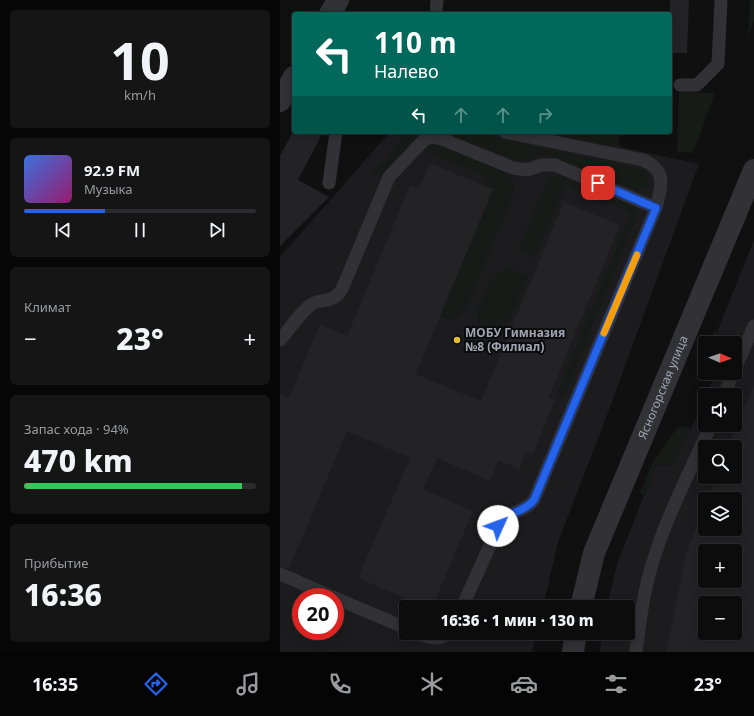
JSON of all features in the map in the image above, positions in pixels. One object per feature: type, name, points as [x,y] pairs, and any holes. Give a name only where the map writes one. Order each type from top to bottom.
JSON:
[{"type":"street","points":[[331,12],[338,0]]},
{"type":"street","points":[[280,101],[292,80]]},
{"type":"street","name":"Ясногорская улица","points":[[583,600],[594,553],[750,192],[754,170]]},
{"type":"street","points":[[573,652],[575,640]]},
{"type":"lane","points":[[436,12],[437,0]]},
{"type":"lane","points":[[680,85],[697,85],[718,64],[721,0],[718,0]]},
{"type":"lane","points":[[329,183],[336,134]]},
{"type":"lane","points":[[465,600],[502,519],[509,514],[529,506],[534,500],[656,208],[662,184],[660,173],[653,165],[643,160],[515,134]]},
{"type":"lane","points":[[280,340],[313,304],[330,301],[337,296],[342,289],[389,177],[424,140],[432,137],[442,139],[514,168],[527,170],[542,165],[555,165],[656,208]]},
{"type":"lane","points":[[742,353],[754,326]]},
{"type":"lane","points":[[636,652],[644,600],[652,566],[664,532],[708,432]]},
{"type":"lane","points":[[280,574],[312,588]]},
{"type":"lane","points":[[344,602],[399,625]]},
{"type":"shaded area","points":[[750,0],[754,0],[754,20],[748,38]]},
{"type":"shaded area","points":[[679,92],[715,93],[693,153],[677,152]]},
{"type":"shaded area","name":"МОБУ Гимназия №8 (Филиал)","points":[[388,134],[560,134],[699,164],[604,423],[558,542],[545,600],[399,600],[399,640],[535,640],[532,652],[280,652],[280,257]]},
{"type":"shaded area","points":[[406,134],[420,134],[379,178],[373,173]]},
{"type":"shaded area","points":[[447,134],[479,134],[640,169],[649,179],[646,188],[635,190],[546,154],[525,161],[517,161]]},
{"type":"shaded area","points":[[554,134],[620,134],[619,148]]},
{"type":"shaded area","points":[[432,145],[439,145],[507,173],[513,180],[514,184],[514,193],[467,308],[459,317],[455,319],[447,318],[431,312],[487,177],[422,150]]},
{"type":"shaded area","points":[[558,174],[567,175],[632,203],[636,207],[637,214],[564,398],[557,395],[631,212],[566,185],[535,258],[518,251],[546,182],[550,176]]},
{"type":"shaded area","points":[[754,240],[754,652],[600,652],[601,640],[635,640],[635,600],[609,600],[617,564],[656,465],[674,464],[698,413],[698,432],[742,432],[742,388],[709,388],[713,380],[742,380],[742,336],[727,336],[717,332]]},
{"type":"shaded area","points":[[508,268],[529,276],[509,321],[496,334],[482,329],[479,325],[479,307],[489,284],[495,277]]},
{"type":"shaded area","points":[[714,331],[728,336],[713,336]]},
{"type":"shaded area","points":[[682,426],[691,428],[674,464],[656,465],[644,495],[640,493],[652,463],[677,428]]},
{"type":"building","points":[[670,0],[689,0],[687,53],[672,53],[672,12],[670,12]]},
{"type":"building","points":[[292,134],[322,134],[298,180],[329,197],[280,246],[280,156]]},
{"type":"building","points":[[430,163],[493,189],[416,374],[481,401],[564,202],[620,225],[549,397],[555,400],[533,454],[526,452],[519,469],[499,460],[490,481],[437,458],[423,489],[473,511],[435,600],[410,600],[358,578],[410,458],[347,431],[289,569],[280,566],[280,394],[289,398],[320,324],[347,336],[410,185],[419,189]]},
{"type":"building","points":[[754,385],[754,652],[666,652],[686,554],[698,523],[698,536],[742,536],[742,492],[710,492],[713,484],[742,484],[742,440],[730,440],[734,432],[742,432],[742,413]]},
{"type":"slow traffic","points":[[604,333],[637,255]]},
{"type":"place","name":"МОБУ Гимназия №8 (Филиал)","points":[[457,340]]},
{"type":"route","points":[[498,526],[502,519],[509,514],[529,506],[534,500],[656,208],[598,183]]}]
